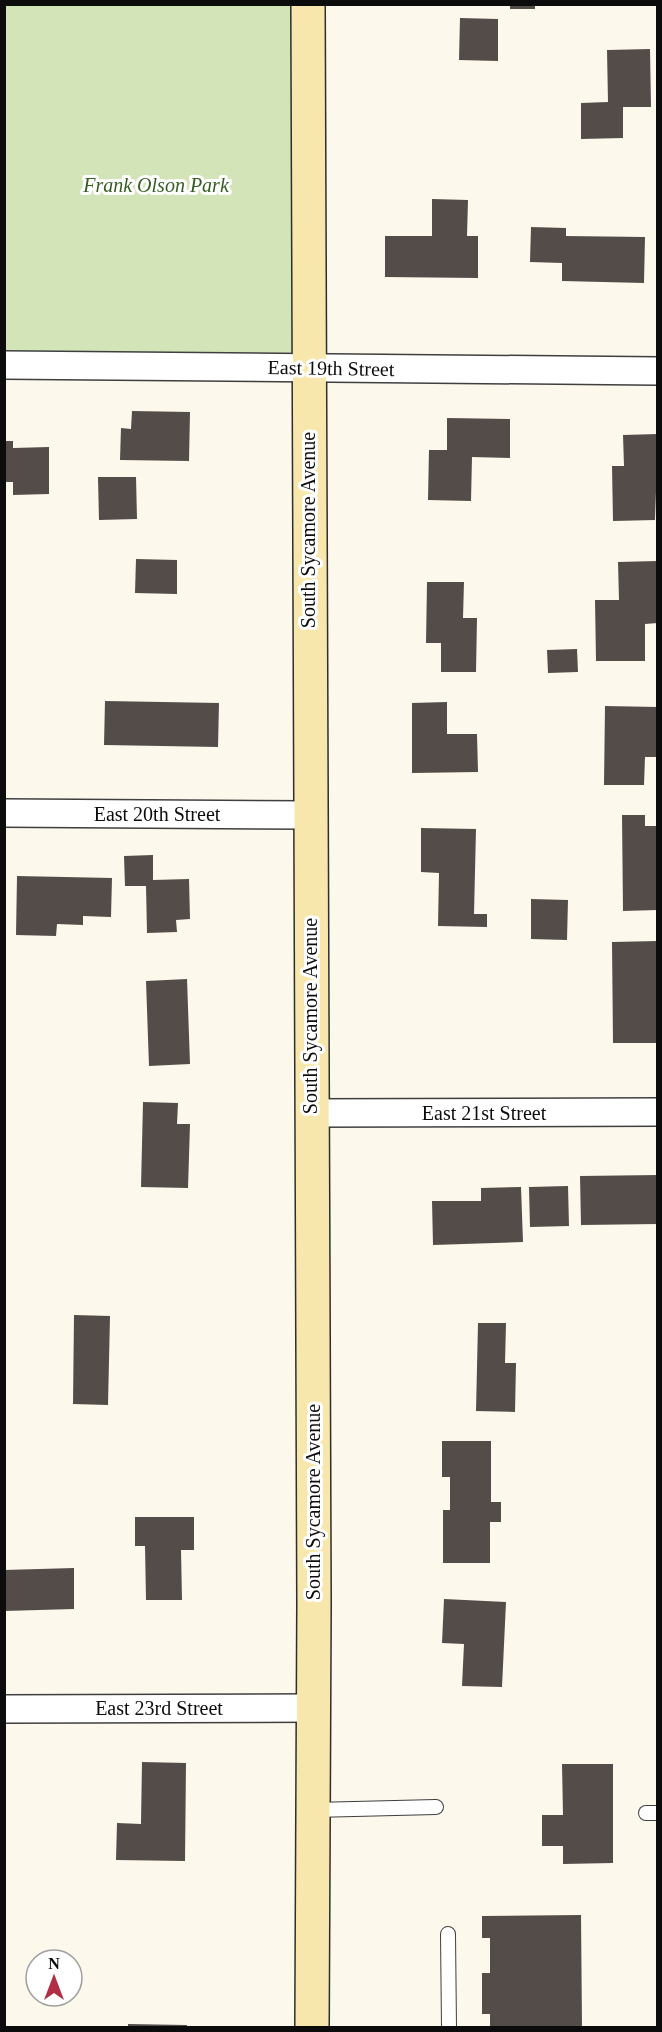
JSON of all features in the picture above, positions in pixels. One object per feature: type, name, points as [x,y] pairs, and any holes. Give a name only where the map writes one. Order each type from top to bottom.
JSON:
[{"type":"main road","name":"South Sycamore Avenue","points":[[308,4],[307,367],[314,1708],[312,2028]]},
{"type":"street","name":"East 19th Street","points":[[4,365],[657,371]]},
{"type":"street","name":"East 20th Street","points":[[4,813],[309,815]]},
{"type":"street","name":"East 21st Street","points":[[310,1113],[657,1112]]},
{"type":"street","name":"East 23rd Street","points":[[4,1709],[314,1708]]},
{"type":"lane","points":[[314,1810],[435,1807]]},
{"type":"lane","points":[[448,1934],[449,2028]]},
{"type":"green space","name":"Frank Olson Park","points":[[5,5],[308,5],[307,367],[5,365]]},
{"type":"building","points":[[510,4],[535,4],[535,9],[510,9]]},
{"type":"building","points":[[460,18],[498,19],[498,61],[459,60]]},
{"type":"building","points":[[650,49],[651,107],[623,107],[623,138],[581,139],[581,103],[608,102],[607,50]]},
{"type":"building","points":[[432,199],[468,200],[467,236],[478,236],[478,278],[385,277],[385,236],[432,236]]},
{"type":"building","points":[[531,227],[566,228],[566,236],[645,237],[644,283],[562,281],[562,263],[530,262]]},
{"type":"building","points":[[132,411],[190,412],[189,461],[120,460],[121,428],[131,429]]},
{"type":"building","points":[[447,418],[510,419],[510,458],[472,457],[471,501],[428,500],[429,450],[447,450]]},
{"type":"building","points":[[658,434],[655,520],[613,521],[612,466],[624,466],[623,435]]},
{"type":"building","points":[[5,441],[13,441],[13,448],[49,447],[49,494],[13,495],[13,482],[5,482]]},
{"type":"building","points":[[98,477],[136,477],[137,519],[99,520]]},
{"type":"building","points":[[136,559],[177,560],[177,594],[135,593]]},
{"type":"building","points":[[657,561],[658,623],[645,624],[645,661],[596,661],[595,600],[619,600],[618,562]]},
{"type":"building","points":[[427,582],[464,582],[463,618],[477,618],[476,672],[441,672],[441,643],[426,643]]},
{"type":"building","points":[[577,649],[578,672],[548,673],[547,650]]},
{"type":"building","points":[[105,701],[219,703],[218,747],[104,745]]},
{"type":"building","points":[[447,702],[447,734],[477,734],[478,772],[412,773],[412,703]]},
{"type":"building","points":[[605,706],[658,707],[656,757],[645,757],[644,785],[604,785]]},
{"type":"building","points":[[622,815],[645,815],[645,826],[658,826],[658,910],[623,911]]},
{"type":"building","points":[[421,828],[476,829],[474,914],[487,914],[487,927],[438,926],[439,873],[421,872]]},
{"type":"building","points":[[153,855],[153,880],[189,879],[190,919],[176,920],[177,932],[147,933],[146,886],[125,886],[124,856]]},
{"type":"building","points":[[17,876],[112,878],[111,917],[83,916],[83,925],[57,924],[56,936],[16,935]]},
{"type":"building","points":[[531,899],[568,900],[567,940],[531,939]]},
{"type":"building","points":[[658,941],[658,1043],[613,1043],[612,942]]},
{"type":"building","points":[[187,979],[190,1064],[149,1066],[146,981]]},
{"type":"building","points":[[143,1102],[178,1103],[177,1124],[190,1124],[188,1188],[141,1187]]},
{"type":"building","points":[[658,1175],[658,1224],[581,1225],[580,1176]]},
{"type":"building","points":[[568,1186],[569,1226],[530,1227],[529,1187]]},
{"type":"building","points":[[521,1187],[523,1242],[433,1245],[432,1201],[481,1201],[481,1188]]},
{"type":"building","points":[[74,1315],[110,1316],[108,1405],[73,1404]]},
{"type":"building","points":[[478,1323],[506,1323],[505,1363],[516,1363],[515,1412],[476,1411]]},
{"type":"building","points":[[442,1441],[491,1441],[491,1502],[501,1502],[501,1522],[490,1522],[490,1563],[443,1563],[443,1510],[450,1510],[450,1477],[442,1477]]},
{"type":"building","points":[[135,1517],[194,1517],[194,1550],[181,1550],[182,1600],[146,1600],[145,1546],[135,1546]]},
{"type":"building","points":[[74,1568],[74,1609],[4,1611],[4,1570]]},
{"type":"building","points":[[444,1599],[506,1602],[502,1687],[462,1686],[464,1644],[442,1643]]},
{"type":"building","points":[[142,1762],[186,1763],[185,1861],[116,1860],[117,1823],[141,1824]]},
{"type":"building","points":[[562,1764],[613,1764],[613,1863],[563,1864],[563,1846],[542,1846],[542,1815],[563,1815]]},
{"type":"building","points":[[581,1915],[582,2028],[490,2028],[490,2014],[482,2014],[482,1973],[490,1973],[490,1938],[482,1938],[482,1916]]},
{"type":"building","points":[[128,2024],[187,2025],[187,2028],[128,2028]]}]
